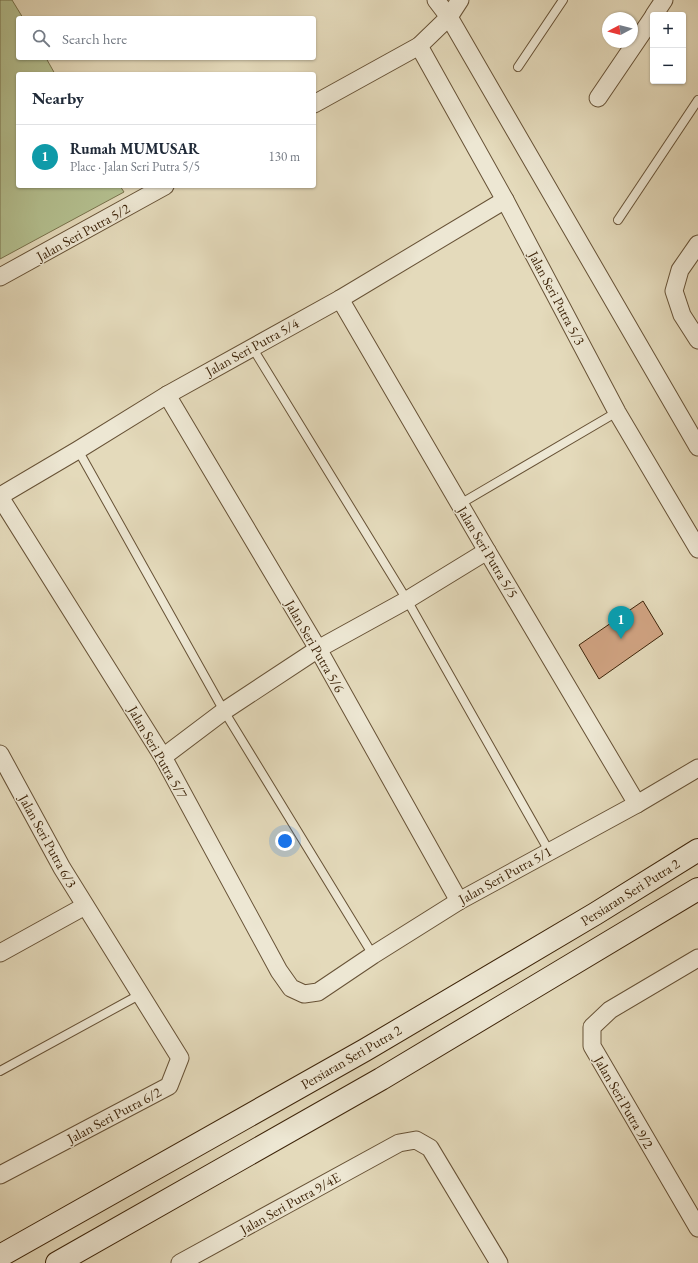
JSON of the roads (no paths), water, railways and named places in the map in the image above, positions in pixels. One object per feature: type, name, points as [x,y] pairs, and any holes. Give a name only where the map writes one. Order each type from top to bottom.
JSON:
[{"type":"street","points":[[436,0],[449,17],[698,447]]},
{"type":"street","points":[[316,103],[419,46],[449,17],[460,0]]},
{"type":"street","points":[[656,12],[664,0]]},
{"type":"street","points":[[598,98],[650,22]]},
{"type":"street","name":"Jalan Seri Putra 5/3","points":[[419,46],[505,200],[616,412],[698,549]]},
{"type":"street","name":"Jalan Seri Putra 5/2","points":[[0,277],[161,188]]},
{"type":"street","name":"Jalan Seri Putra 5/4","points":[[0,497],[167,395],[340,299],[505,200]]},
{"type":"street","points":[[698,244],[680,270],[674,291],[682,315],[698,340]]},
{"type":"street","name":"Jalan Seri Putra 5/5","points":[[340,299],[637,804]]},
{"type":"street","name":"Jalan Seri Putra 5/6","points":[[167,395],[318,649],[459,901]]},
{"type":"street","name":"Jalan Seri Putra 5/7","points":[[0,497],[163,756],[279,972],[291,988],[304,994],[318,992]]},
{"type":"street","points":[[163,756],[224,711],[318,649],[407,600],[487,551]]},
{"type":"street","name":"Jalan Seri Putra 6/3","points":[[0,754],[62,868],[85,906]]},
{"type":"street","name":"Jalan Seri Putra 5/1","points":[[318,992],[372,955],[459,901],[637,804],[698,768]]},
{"type":"street","name":"Persiaran Seri Putra 2","points":[[0,1256],[365,1050],[595,914],[698,850]]},
{"type":"street","points":[[57,1263],[381,1079],[698,889]]},
{"type":"street","points":[[0,953],[85,906]]},
{"type":"street","name":"Jalan Seri Putra 6/2","points":[[0,1175],[168,1086],[180,1058],[85,906]]},
{"type":"street","name":"Jalan Seri Putra 9/2","points":[[698,958],[610,1010],[592,1027],[592,1046],[698,1228]]},
{"type":"street","name":"Jalan Seri Putra 9/4E","points":[[180,1263],[399,1143],[416,1140],[430,1148],[499,1263]]},
{"type":"lane","points":[[518,67],[563,0]]},
{"type":"lane","points":[[618,220],[698,100]]},
{"type":"lane","points":[[252,347],[407,600],[549,851]]},
{"type":"lane","points":[[460,504],[616,412]]},
{"type":"lane","points":[[78,450],[224,711],[372,955]]},
{"type":"lane","points":[[0,1071],[141,994]]},
{"type":"place","name":"Rumah MUMUSAR","points":[[621,639]]}]
